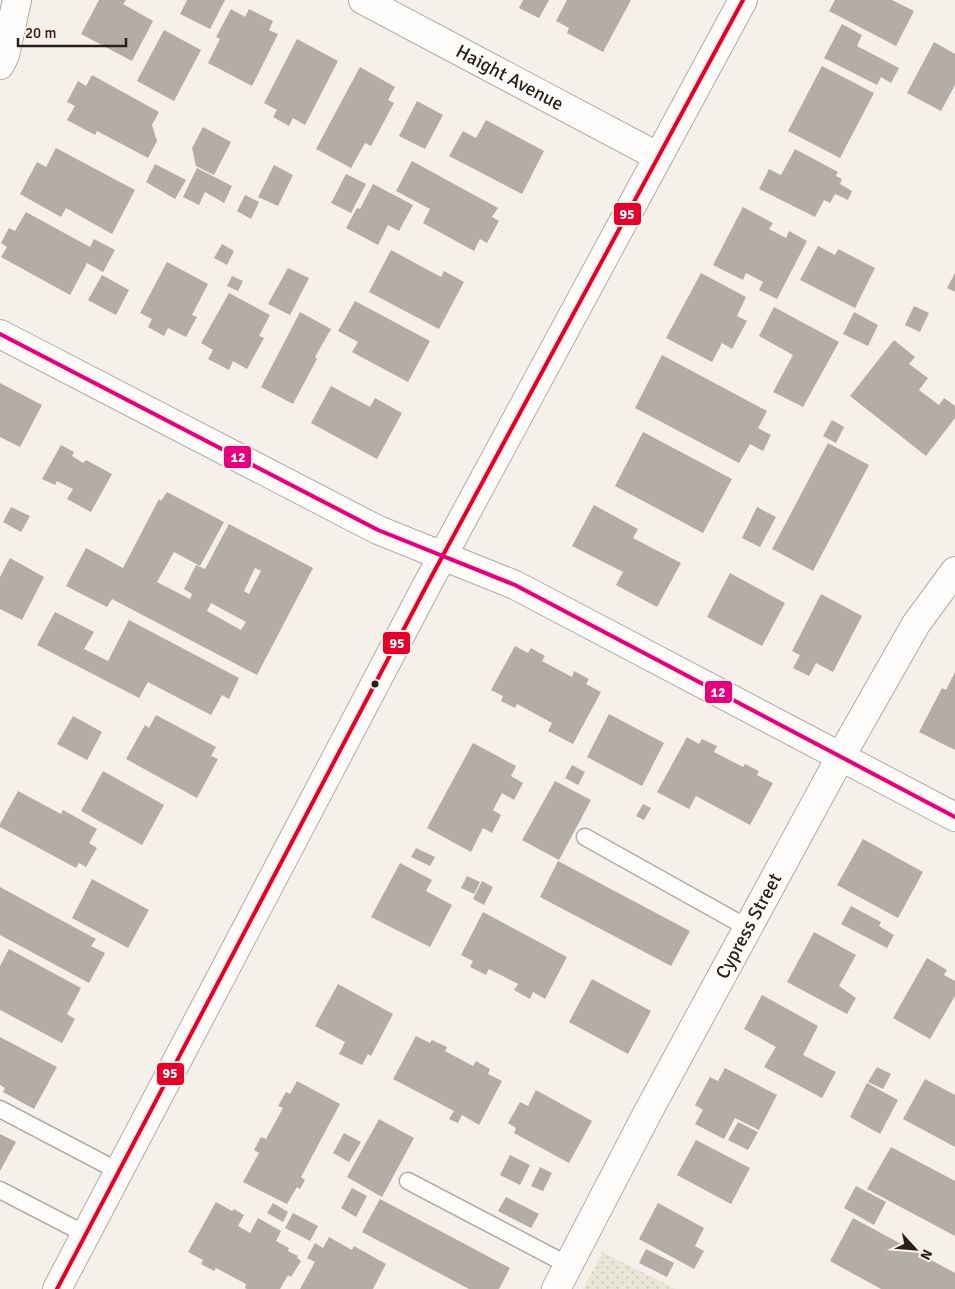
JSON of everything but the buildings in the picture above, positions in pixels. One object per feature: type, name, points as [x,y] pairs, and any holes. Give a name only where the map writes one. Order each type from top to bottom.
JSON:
[{"type":"street","points":[[0,65],[5,55],[17,0]]},
{"type":"street","name":"Haight Avenue","points":[[363,0],[657,156]]},
{"type":"street","points":[[57,1289],[442,556],[743,0]]},
{"type":"street","points":[[0,334],[378,530],[515,585],[955,817]]},
{"type":"street","name":"Cypress Street","points":[[559,1283],[648,1112],[841,756],[916,624],[955,571]]},
{"type":"lane","points":[[585,837],[748,928]]},
{"type":"lane","points":[[0,1110],[118,1171]]},
{"type":"lane","points":[[408,1181],[559,1283]]},
{"type":"lane","points":[[0,1190],[85,1234]]},
{"type":"shaded area","points":[[602,1252],[676,1289],[583,1289]]},
{"type":"transit line","name":"95","points":[[57,1289],[428,583],[743,0]]},
{"type":"transit line","name":"12","points":[[0,334],[378,530],[515,585],[955,817]]}]
